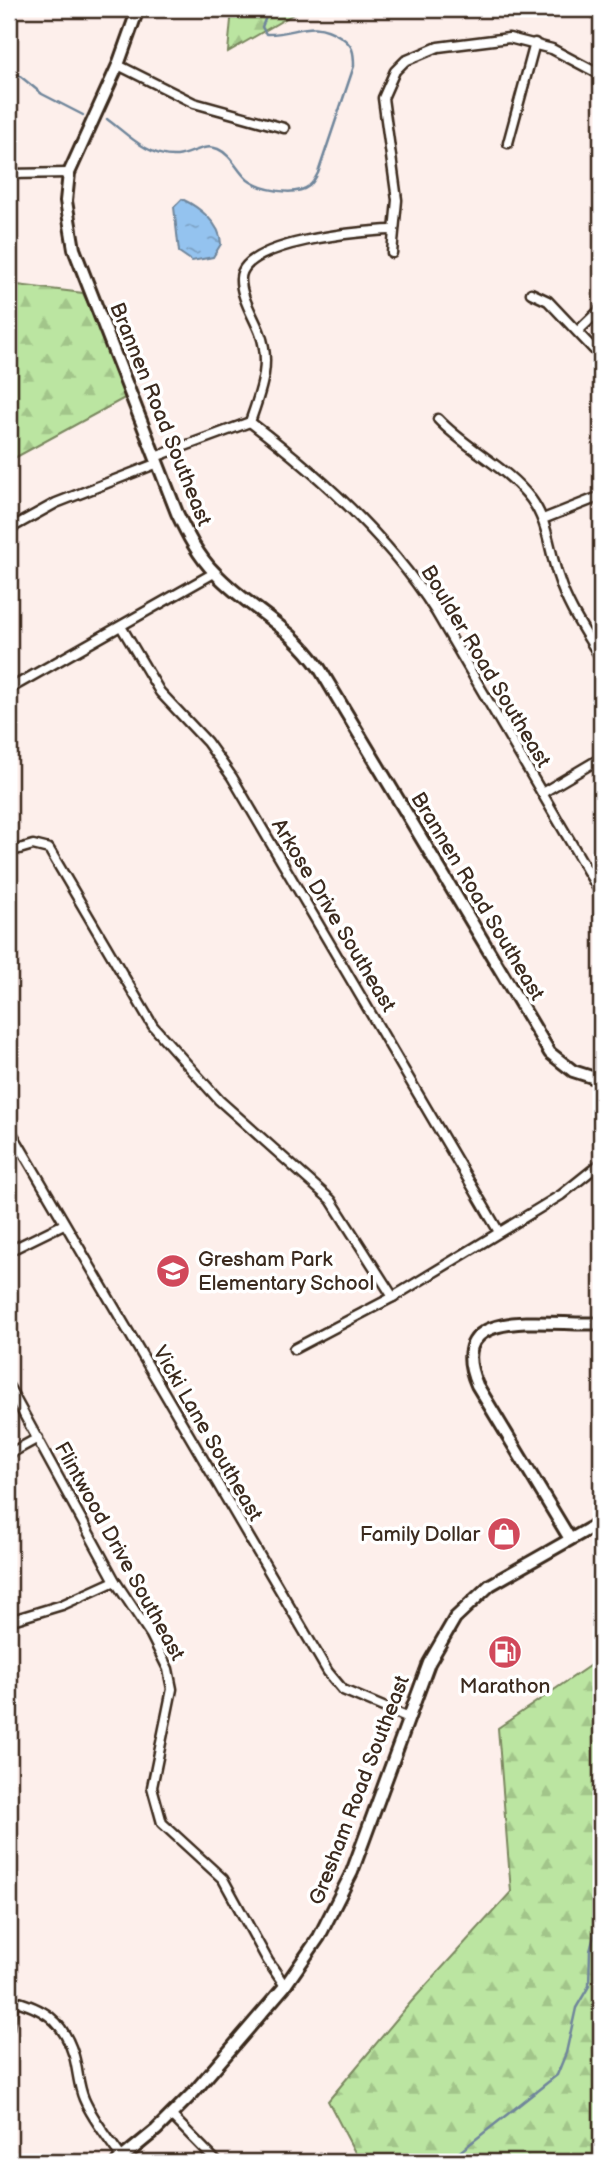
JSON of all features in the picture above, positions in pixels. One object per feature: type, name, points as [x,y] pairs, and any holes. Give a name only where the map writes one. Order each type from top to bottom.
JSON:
[{"type":"street","name":"Brannen Road Southeast","points":[[138,9],[118,65],[69,173],[66,201],[74,250],[184,528],[214,573],[284,628],[313,659],[541,1041],[560,1063],[601,1080]]},
{"type":"street","points":[[392,253],[392,230],[397,200],[383,98],[395,71],[415,54],[438,47],[509,38],[535,43],[601,75]]},
{"type":"street","points":[[508,143],[535,43]]},
{"type":"street","points":[[118,65],[194,103],[284,128]]},
{"type":"street","points":[[9,174],[69,173]]},
{"type":"street","points":[[9,529],[56,503],[250,422],[264,376],[265,362],[262,338],[241,279],[244,268],[254,257],[268,251],[334,236],[392,230]]},
{"type":"street","points":[[531,293],[548,301],[601,357]]},
{"type":"street","points":[[578,331],[601,309]]},
{"type":"street","points":[[438,419],[455,438],[517,482],[543,519],[565,595],[601,659]]},
{"type":"street","name":"Boulder Road Southeast","points":[[250,422],[380,538],[407,568],[436,612],[601,894]]},
{"type":"street","points":[[543,519],[601,496]]},
{"type":"street","points":[[9,689],[122,628],[214,573]]},
{"type":"street","name":"Arkose Drive Southeast","points":[[122,628],[160,692],[207,742],[232,777],[499,1232]]},
{"type":"street","points":[[542,793],[601,758]]},
{"type":"street","points":[[9,852],[33,845],[49,849],[153,1026],[219,1100],[331,1200],[393,1297]]},
{"type":"street","name":"Vicki Lane Southeast","points":[[9,1128],[177,1409],[232,1511],[328,1672],[343,1690],[410,1718]]},
{"type":"street","points":[[294,1349],[393,1297],[578,1184],[601,1163]]},
{"type":"street","points":[[9,1251],[64,1224]]},
{"type":"street","points":[[570,1539],[477,1385],[470,1369],[471,1353],[483,1333],[498,1324],[601,1323]]},
{"type":"street","name":"Flintwood Drive Southeast","points":[[9,1387],[115,1581],[151,1635],[168,1669],[172,1689],[152,1787],[162,1823],[223,1879],[285,1986]]},
{"type":"street","points":[[9,1454],[37,1438]]},
{"type":"street","name":"Gresham Road Southeast","points":[[119,2160],[171,2115],[285,1986],[337,1905],[429,1663],[443,1635],[461,1612],[500,1578],[601,1522]]},
{"type":"street","points":[[9,1621],[62,1605],[115,1581]]},
{"type":"street","points":[[9,2028],[11,1999],[29,2003],[46,2012],[60,2029],[73,2055],[82,2096],[89,2111],[119,2160]]},
{"type":"street","points":[[171,2115],[217,2162]]},
{"type":"green space","points":[[232,9],[302,9],[228,52]]},
{"type":"green space","points":[[9,284],[83,293],[132,394],[9,461]]},
{"type":"green space","points":[[601,1658],[601,2162],[360,2162],[328,2101],[411,2002],[511,1892],[498,1728]]},
{"type":"water","points":[[182,199],[202,211],[217,230],[221,244],[213,257],[192,261],[179,252],[174,207]]},
{"type":"waterway","points":[[107,119],[139,144],[157,153],[177,156],[202,148],[218,149],[231,159],[248,180],[261,187],[287,192],[309,186],[318,173],[354,66],[353,53],[345,40],[321,28],[266,34],[262,27],[269,9]]},
{"type":"waterway","points":[[9,67],[42,94],[83,115]]},
{"type":"waterway","points":[[447,2162],[557,2075],[566,2053],[576,2008],[589,1986],[590,1951],[601,1910]]},
{"type":"place","name":"Gresham Park Elementary School","points":[[173,1271]]},
{"type":"place","name":"Family Dollar","points":[[504,1534]]},
{"type":"place","name":"Marathon","points":[[505,1652]]}]
